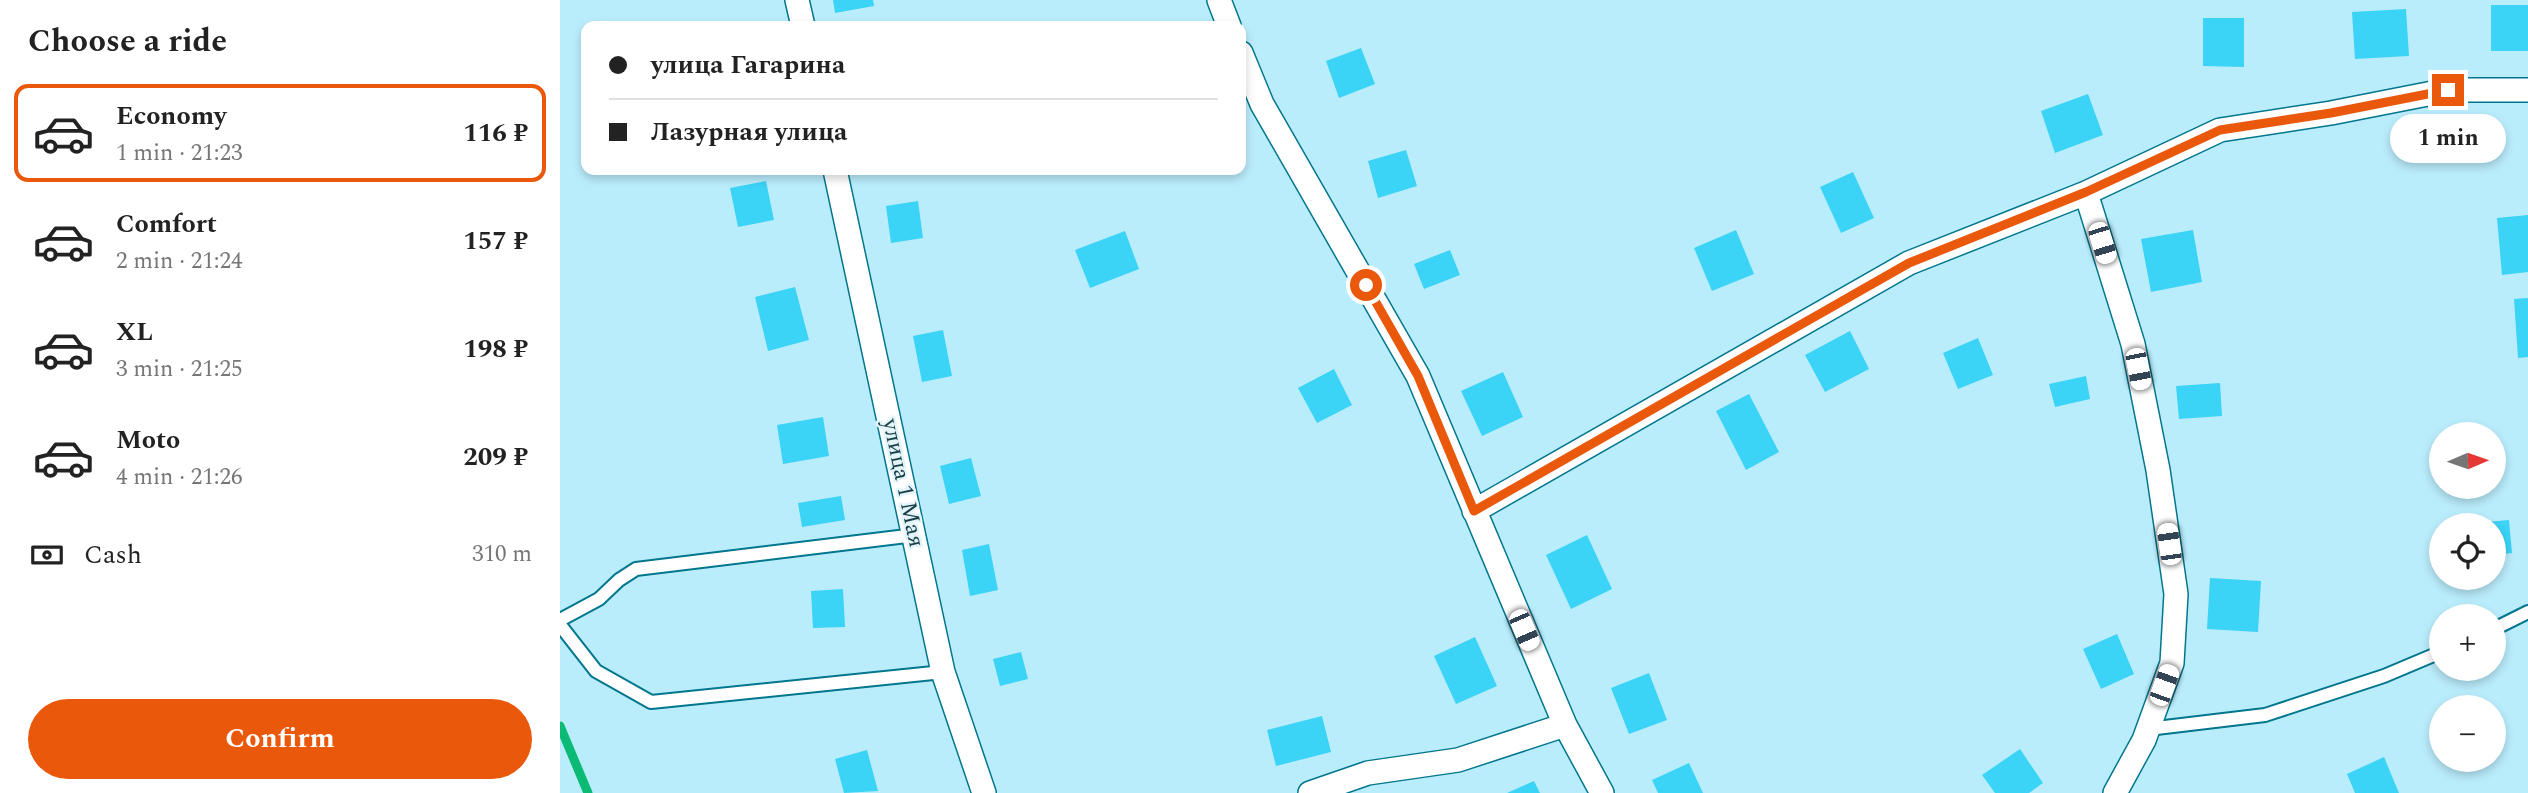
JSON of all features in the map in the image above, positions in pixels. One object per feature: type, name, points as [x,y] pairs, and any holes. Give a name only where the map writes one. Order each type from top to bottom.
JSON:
[{"type":"street","points":[[797,0],[802,21]]},
{"type":"street","points":[[1219,0],[1228,21]]},
{"type":"street","points":[[1246,65],[1262,104],[1418,376],[1565,725],[1602,793]]},
{"type":"street","points":[[1474,511],[1909,263],[2086,192],[2220,130],[2331,113],[2448,90],[2528,90]]},
{"type":"street","name":"улица 1 Мая","points":[[836,175],[943,672],[984,793]]},
{"type":"street","points":[[2086,192],[2133,344],[2158,470],[2176,594],[2172,663],[2148,729],[2115,793]]},
{"type":"street","points":[[1310,793],[1368,773],[1458,760],[1565,725]]},
{"type":"lane","points":[[915,535],[636,569],[619,580],[599,599],[560,623],[596,671],[650,702],[943,672]]},
{"type":"lane","points":[[2506,623],[2528,612]]},
{"type":"lane","points":[[2148,729],[2264,715],[2384,676],[2429,657]]},
{"type":"building","points":[[833,0],[873,0],[874,6],[835,13]]},
{"type":"building","points":[[2491,5],[2528,5],[2528,51],[2491,51]]},
{"type":"building","points":[[2406,9],[2409,56],[2355,59],[2352,12]]},
{"type":"building","points":[[2203,18],[2244,18],[2244,67],[2203,66]]},
{"type":"building","points":[[1361,48],[1375,84],[1339,98],[1326,61]]},
{"type":"building","points":[[2088,94],[2103,135],[2055,153],[2041,111]]},
{"type":"building","points":[[1406,150],[1417,186],[1378,198],[1368,161]]},
{"type":"building","points":[[1853,172],[1874,218],[1841,233],[1820,187]]},
{"type":"building","points":[[766,181],[774,220],[738,227],[730,188]]},
{"type":"building","points":[[918,201],[923,238],[891,243],[886,206]]},
{"type":"building","points":[[2528,215],[2528,272],[2502,275],[2497,218]]},
{"type":"building","points":[[1736,230],[1754,274],[1712,291],[1694,248]]},
{"type":"building","points":[[2193,230],[2202,282],[2151,292],[2141,239]]},
{"type":"building","points":[[1125,231],[1139,269],[1090,288],[1075,250]]},
{"type":"building","points":[[1450,250],[1460,275],[1424,289],[1414,264]]},
{"type":"building","points":[[795,287],[809,340],[768,351],[755,297]]},
{"type":"building","points":[[2528,298],[2528,357],[2518,358],[2514,299]]},
{"type":"building","points":[[943,330],[952,376],[922,382],[913,336]]},
{"type":"building","points":[[1850,331],[1869,369],[1825,392],[1805,355]]},
{"type":"building","points":[[1978,338],[1993,375],[1958,389],[1943,353]]},
{"type":"building","points":[[1334,369],[1352,405],[1317,423],[1298,388]]},
{"type":"building","points":[[1503,372],[1523,417],[1482,436],[1461,391]]},
{"type":"building","points":[[2086,376],[2090,399],[2055,407],[2049,384]]},
{"type":"building","points":[[2220,383],[2222,416],[2179,419],[2176,386]]},
{"type":"building","points":[[1749,394],[1779,452],[1746,470],[1716,411]]},
{"type":"building","points":[[823,417],[829,456],[783,464],[777,425]]},
{"type":"building","points":[[971,458],[981,496],[949,504],[940,466]]},
{"type":"building","points":[[841,496],[845,520],[802,527],[798,503]]},
{"type":"building","points":[[2506,520],[2509,520],[2512,553],[2506,554]]},
{"type":"building","points":[[1587,535],[1612,589],[1571,609],[1546,555]]},
{"type":"building","points":[[989,544],[998,590],[970,596],[962,550]]},
{"type":"building","points":[[2210,578],[2261,581],[2258,632],[2207,629]]},
{"type":"building","points":[[843,589],[845,627],[813,628],[811,591]]},
{"type":"building","points":[[2117,634],[2134,674],[2101,689],[2083,649]]},
{"type":"building","points":[[1475,637],[1497,686],[1456,704],[1434,656]]},
{"type":"building","points":[[1021,652],[1028,679],[1000,686],[993,659]]},
{"type":"building","points":[[1649,673],[1667,720],[1629,734],[1611,688]]},
{"type":"building","points":[[1322,716],[1331,752],[1276,766],[1267,730]]},
{"type":"building","points":[[2020,749],[2043,783],[2029,793],[1995,793],[1982,775]]},
{"type":"building","points":[[867,750],[878,791],[844,793],[835,759]]},
{"type":"building","points":[[2384,757],[2399,793],[2355,793],[2347,774]]},
{"type":"building","points":[[1689,763],[1703,793],[1658,793],[1652,780]]},
{"type":"building","points":[[1534,781],[1540,793],[1507,793]]},
{"type":"waterway","points":[[560,726],[588,793]]},
{"type":"route","points":[[1366,285],[1418,376],[1474,511],[1909,263],[2086,192],[2220,130],[2331,113],[2448,90]]}]
